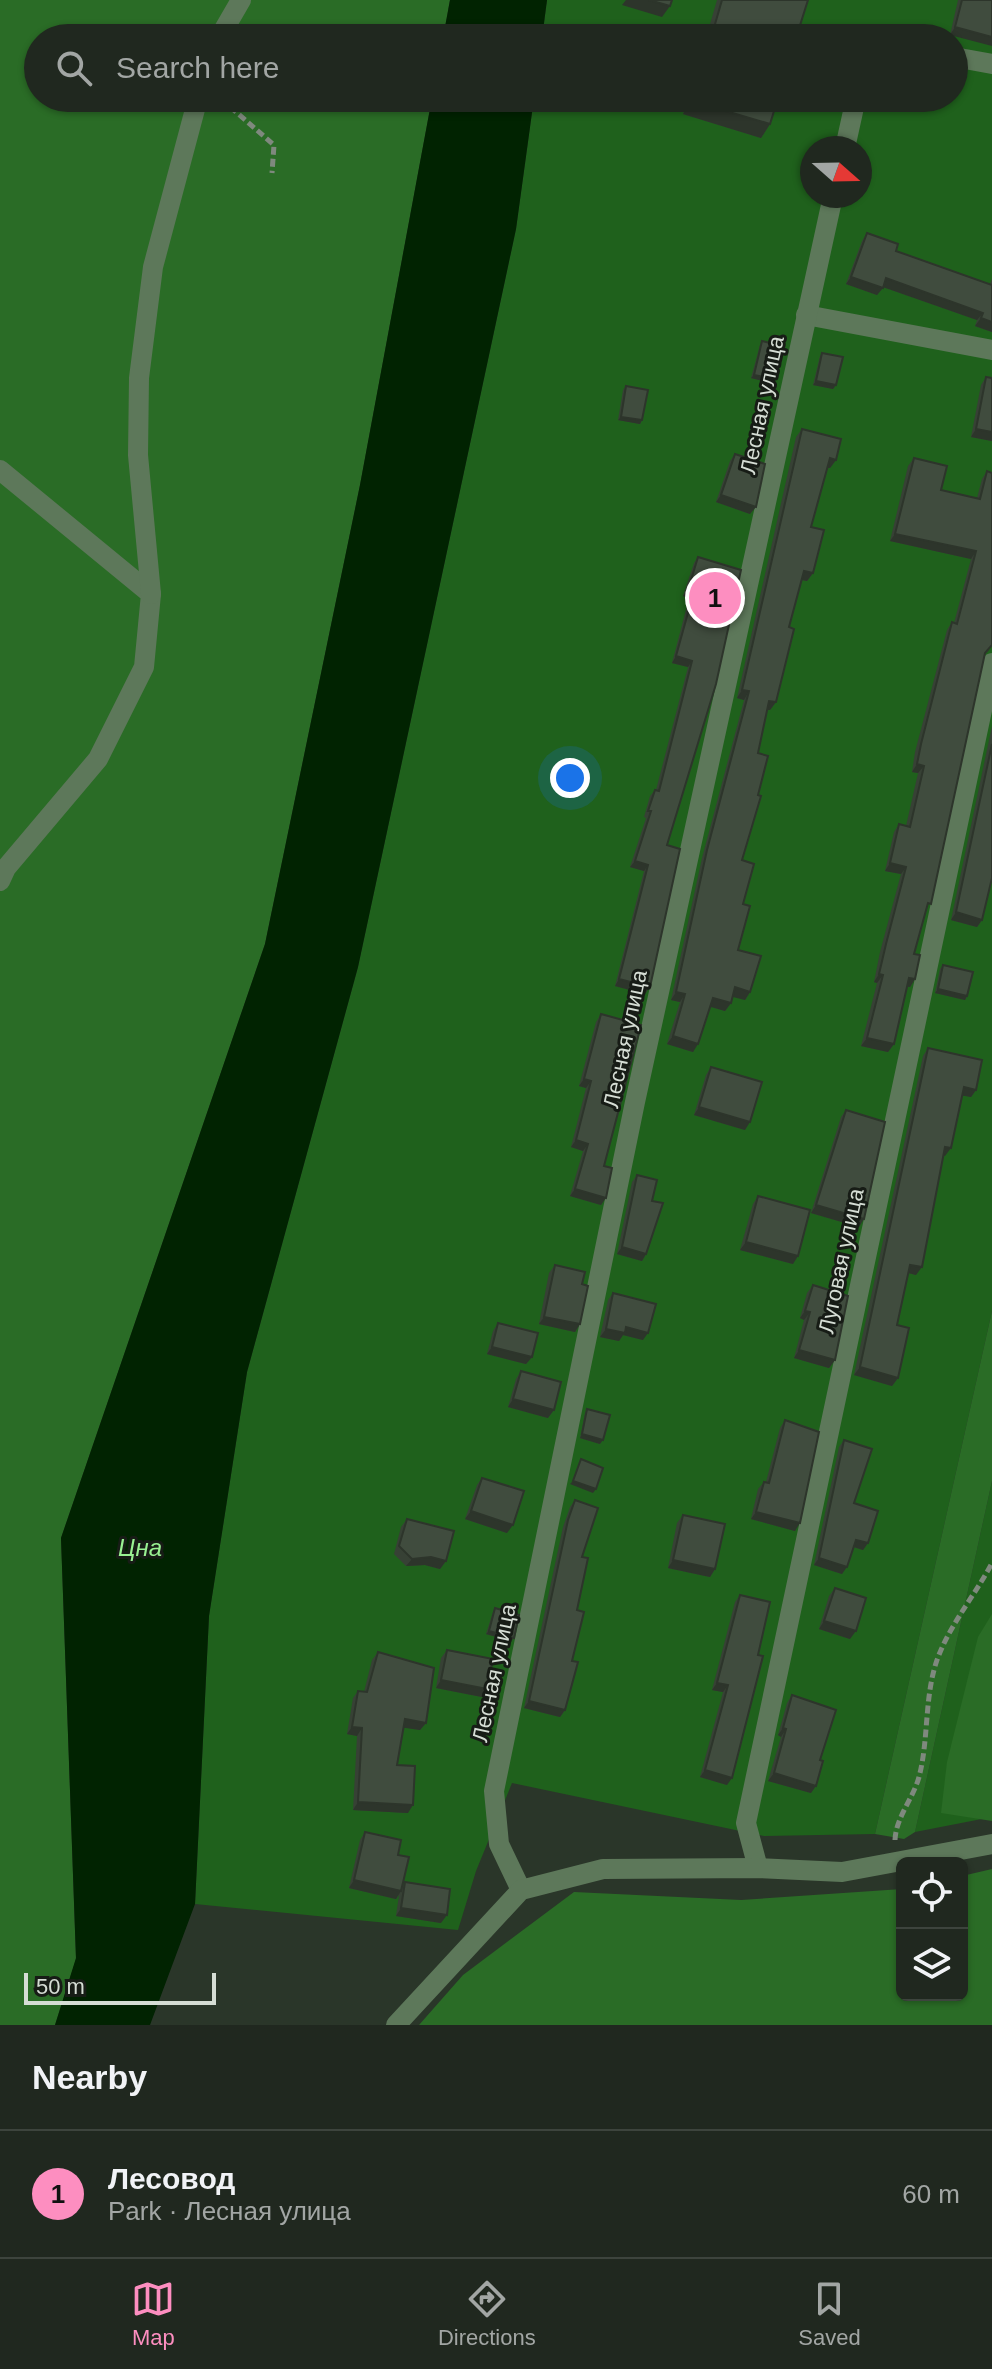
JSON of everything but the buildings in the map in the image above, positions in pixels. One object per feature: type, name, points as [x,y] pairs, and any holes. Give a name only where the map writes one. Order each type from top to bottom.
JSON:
[{"type":"street","points":[[227,24],[241,0]]},
{"type":"street","points":[[968,60],[992,64]]},
{"type":"street","points":[[0,881],[6,868],[98,759],[144,667],[151,594],[138,455],[139,378],[153,267],[194,112]]},
{"type":"street","points":[[848,136],[853,112]]},
{"type":"street","name":"Лесная улица","points":[[521,1890],[499,1844],[494,1791],[639,1086],[830,208]]},
{"type":"street","points":[[806,315],[992,350]]},
{"type":"street","points":[[0,470],[151,594]]},
{"type":"street","name":"Луговая улица","points":[[758,1868],[746,1823],[992,663]]},
{"type":"street","points":[[396,2025],[521,1890],[603,1869],[758,1868],[842,1872],[992,1844]]},
{"type":"path","points":[[236,112],[274,145],[272,173]]},
{"type":"path","points":[[894,1861],[895,1828],[919,1776],[930,1685],[937,1660],[953,1623],[992,1563]]},
{"type":"green space","points":[[0,0],[450,0],[446,24],[24,24],[24,112],[429,112],[360,485],[265,944],[61,1538],[76,1959],[55,2025],[0,2025]]},
{"type":"green space","points":[[547,0],[992,0],[992,1311],[875,1834],[764,1836],[512,1783],[476,1871],[458,1930],[195,1904],[209,1616],[247,1372],[358,967],[516,229],[532,112],[968,112],[968,24],[544,24]]},
{"type":"green space","points":[[992,1311],[992,1481],[915,1832],[904,1839],[875,1834]]},
{"type":"green space","points":[[992,1481],[992,1817],[915,1832]]},
{"type":"green space","points":[[992,1614],[992,1821],[941,1813],[947,1762],[978,1637]]},
{"type":"green space","points":[[992,1869],[992,2025],[419,2025],[463,1975],[574,1892],[741,1900],[896,1889],[896,2001],[968,2001],[968,1875]]},
{"type":"water","points":[[450,0],[547,0],[544,24],[446,24]]},
{"type":"water","name":"Цна","points":[[429,112],[532,112],[516,229],[358,967],[247,1372],[209,1616],[195,1904],[150,2025],[55,2025],[76,1958],[61,1538],[265,944],[360,485]]},
{"type":"place","name":"Лесовод","points":[[715,598]]}]
